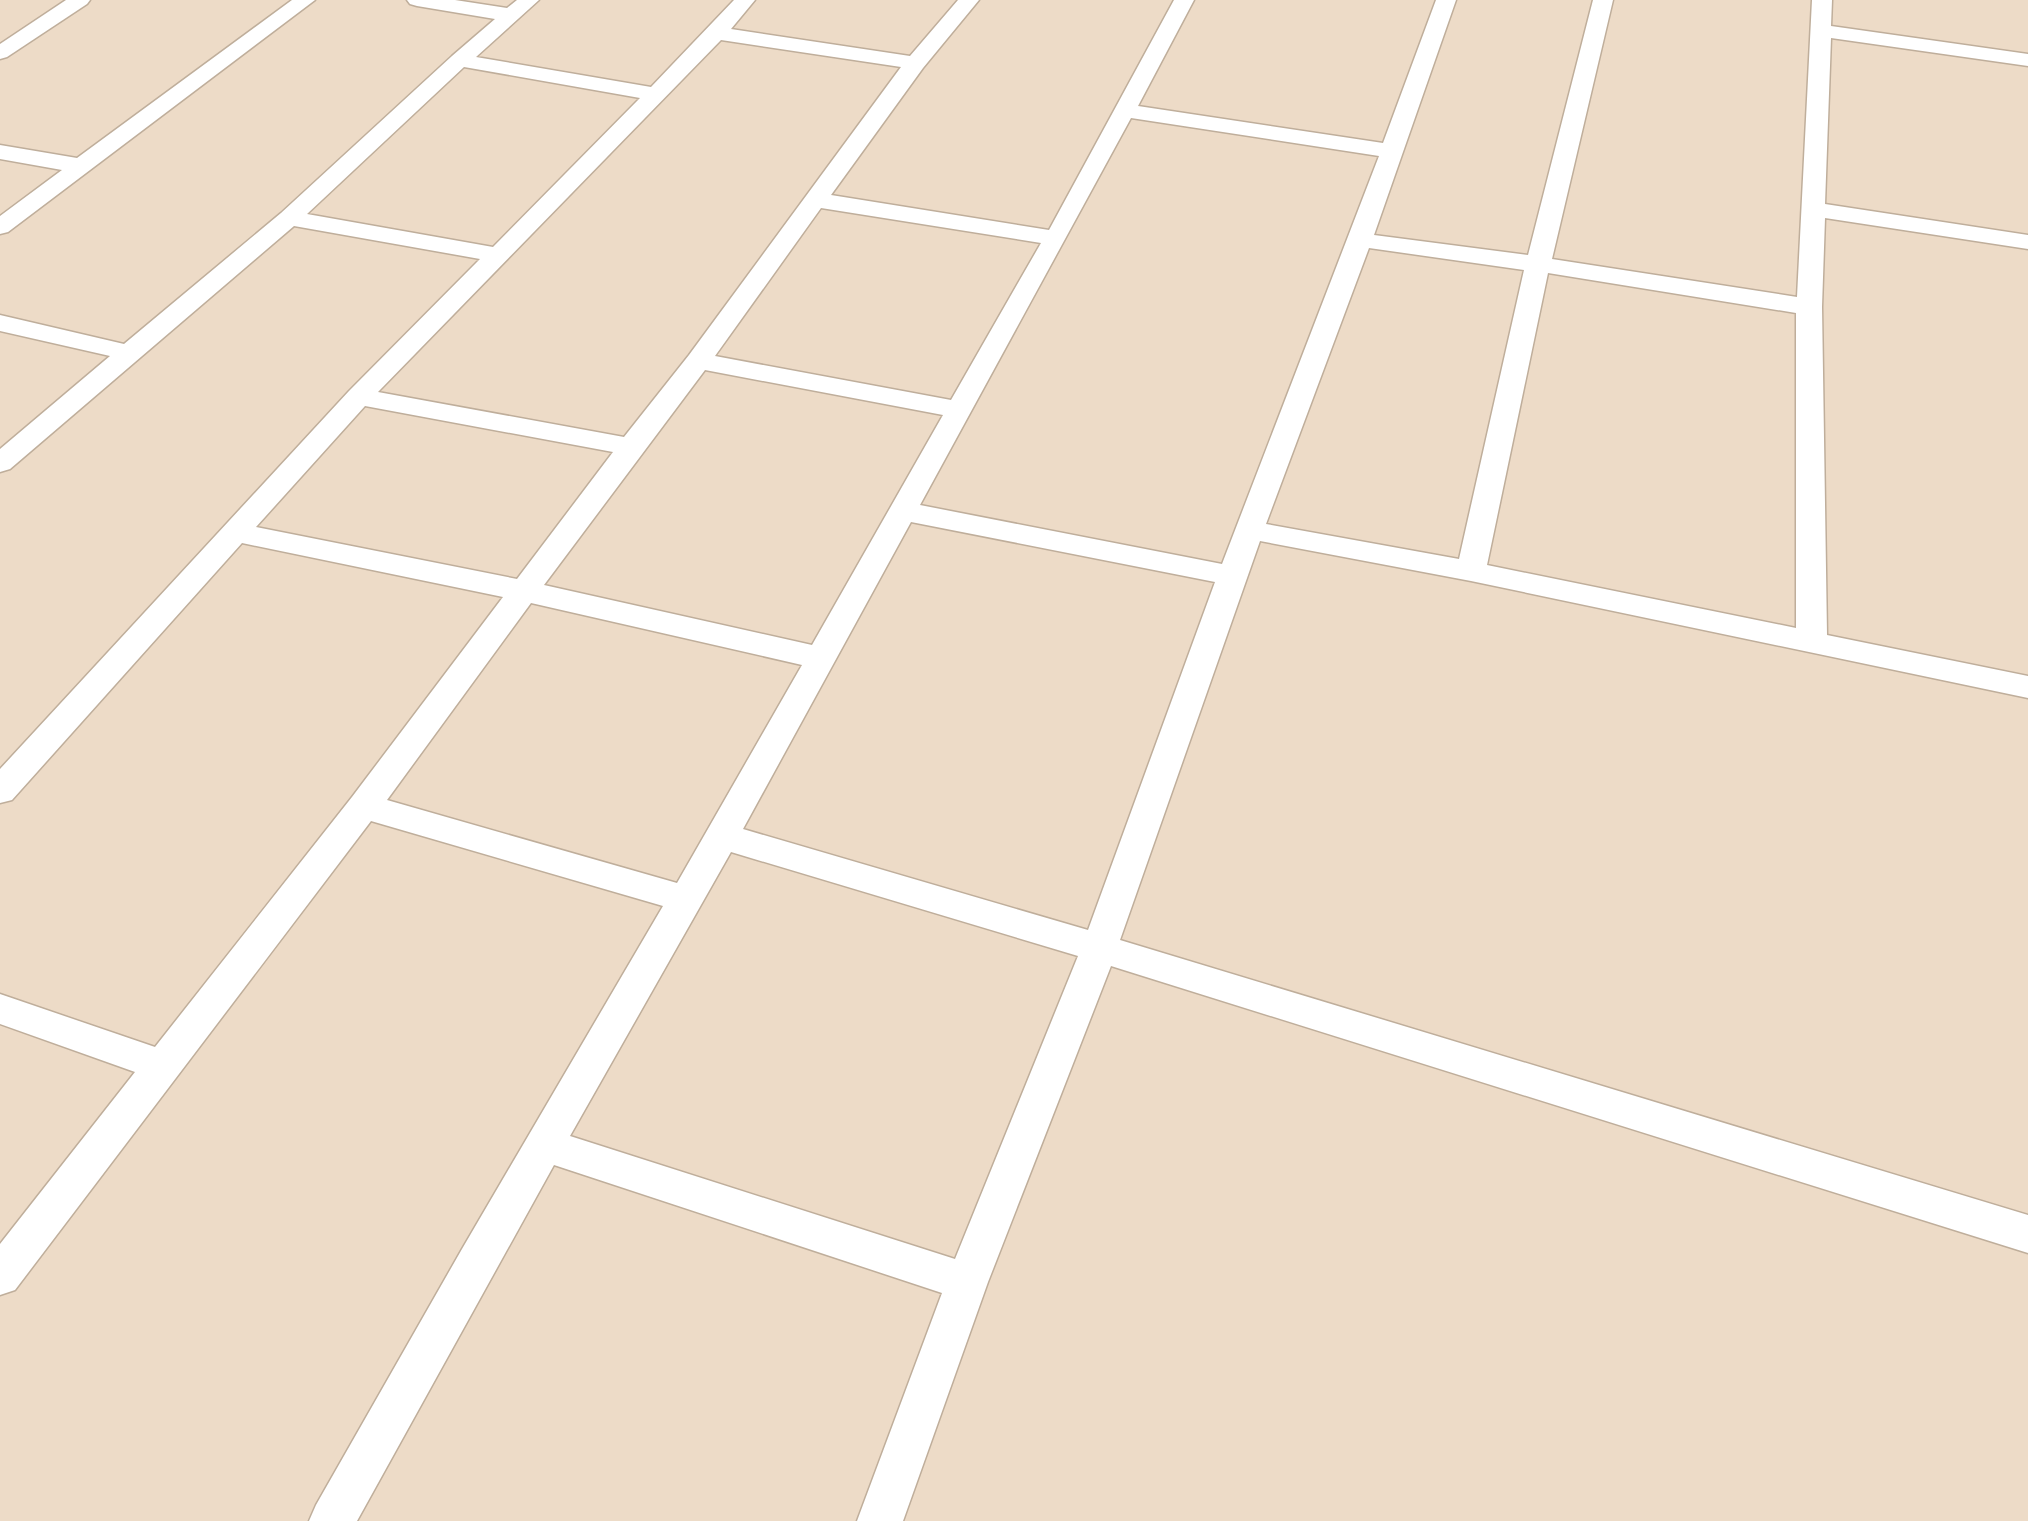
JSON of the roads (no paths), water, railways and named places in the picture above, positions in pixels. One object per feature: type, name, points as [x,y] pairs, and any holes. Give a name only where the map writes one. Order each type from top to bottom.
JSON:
[{"type":"street","points":[[0,53],[80,0]]},
{"type":"street","points":[[0,227],[304,0]]},
{"type":"street","points":[[417,0],[520,8]]},
{"type":"street","points":[[0,791],[359,397],[716,33],[745,0]]},
{"type":"street","points":[[0,1276],[364,806],[631,447],[698,361],[915,63],[969,0]]},
{"type":"street","points":[[332,1521],[722,836],[1056,238],[1184,0]]},
{"type":"street","points":[[880,1521],[967,1282],[1099,950],[1232,576],[1360,240],[1446,0]]},
{"type":"street","points":[[1471,571],[1538,264],[1603,0]]},
{"type":"street","points":[[1812,641],[1809,307],[1822,0]]},
{"type":"street","points":[[0,463],[289,218],[459,60],[520,8]]},
{"type":"street","points":[[0,25],[34,30]]},
{"type":"street","points":[[1822,31],[2028,60]]},
{"type":"street","points":[[716,33],[915,63]]},
{"type":"street","points":[[459,60],[655,94]]},
{"type":"street","points":[[1126,111],[1392,151]]},
{"type":"street","points":[[0,152],[81,166]]},
{"type":"street","points":[[815,200],[1056,238]]},
{"type":"street","points":[[1813,209],[2028,242]]},
{"type":"street","points":[[289,218],[497,255]]},
{"type":"street","points":[[1360,240],[1538,264],[1809,307]]},
{"type":"street","points":[[0,323],[129,353]]},
{"type":"street","points":[[698,361],[958,410]]},
{"type":"street","points":[[359,397],[631,447]]},
{"type":"street","points":[[904,511],[1232,576]]},
{"type":"street","points":[[1250,530],[1471,571],[2028,687]]},
{"type":"street","points":[[237,533],[524,591],[820,658]]},
{"type":"street","points":[[364,806],[686,899]]},
{"type":"street","points":[[722,836],[942,900],[2028,1234]]},
{"type":"street","points":[[0,1009],[164,1066]]},
{"type":"street","points":[[546,1144],[967,1282]]}]
